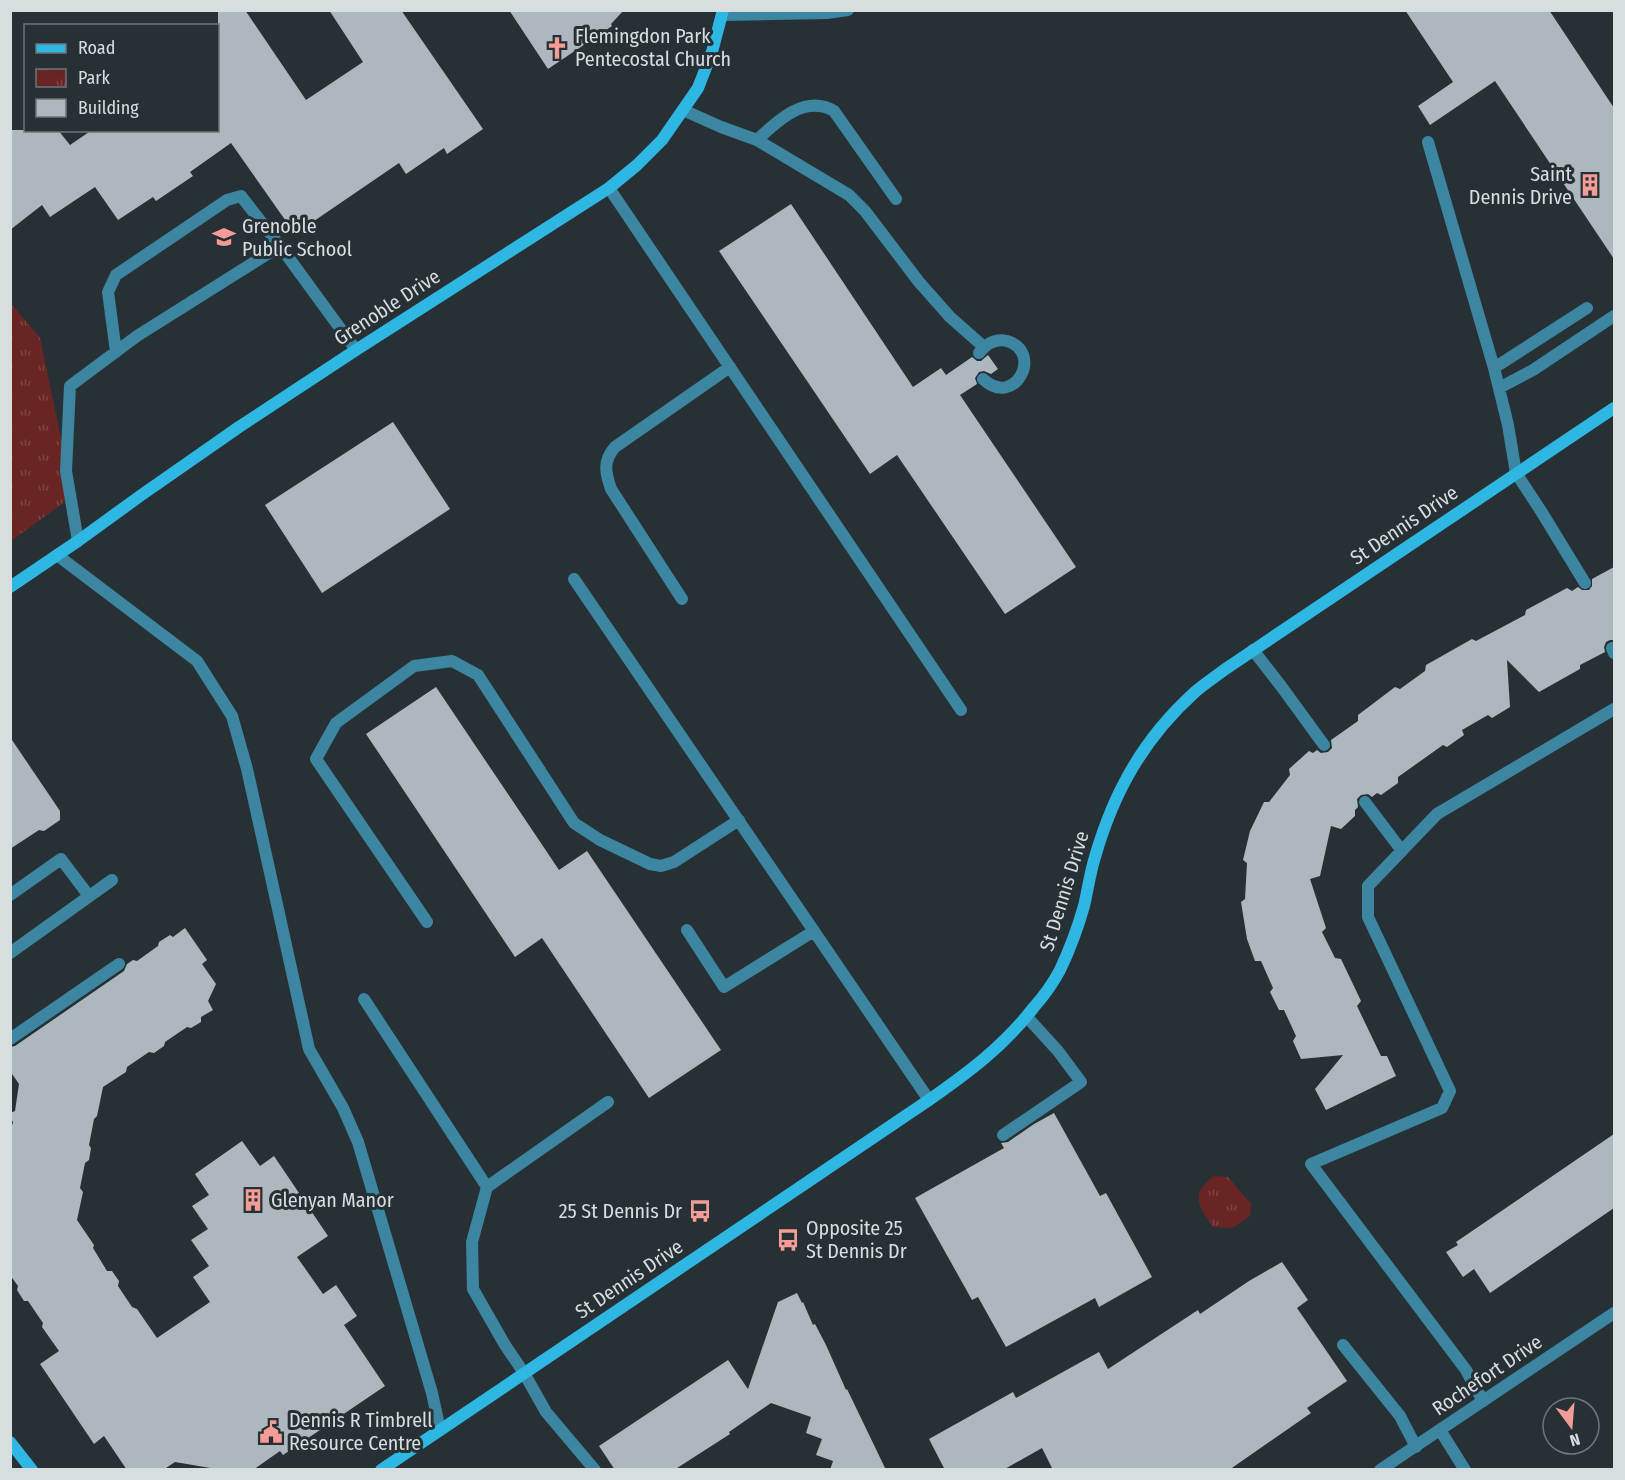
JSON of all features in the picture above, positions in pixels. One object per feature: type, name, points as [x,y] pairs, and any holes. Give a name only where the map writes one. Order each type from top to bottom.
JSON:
[{"type":"street","points":[[723,13],[848,10]]},
{"type":"street","name":"Grenoble Drive","points":[[10,587],[356,350],[609,188],[662,140],[698,88],[712,52],[723,13]]},
{"type":"street","points":[[757,140],[776,122],[807,105],[826,106],[834,111],[896,199]]},
{"type":"street","points":[[683,110],[721,128],[757,140],[849,195],[865,211],[919,282],[981,350],[995,341],[1016,345],[1025,364],[1016,383],[1009,387],[996,387],[983,379]]},
{"type":"street","points":[[1428,142],[1494,368],[1508,425],[1516,473],[1585,583]]},
{"type":"street","points":[[609,188],[961,710]]},
{"type":"street","points":[[116,352],[108,292],[116,274],[227,200],[241,196],[356,350]]},
{"type":"street","points":[[78,541],[66,471],[70,386],[137,336],[280,246]]},
{"type":"street","points":[[1494,368],[1587,308]]},
{"type":"street","points":[[1499,388],[1533,370],[1614,316]]},
{"type":"street","points":[[682,599],[611,489],[606,464],[609,454],[615,447],[730,367]]},
{"type":"street","name":"St Dennis Drive","points":[[381,1470],[929,1100],[974,1069],[995,1051],[1016,1031],[1044,996],[1059,971],[1084,905],[1094,859],[1109,814],[1127,775],[1150,740],[1172,715],[1197,691],[1253,650],[1614,408]]},
{"type":"street","points":[[57,555],[197,661],[232,716],[247,769],[309,1049],[343,1108],[358,1142],[432,1394],[440,1430]]},
{"type":"street","points":[[574,579],[929,1100]]},
{"type":"street","points":[[1253,650],[1324,745]]},
{"type":"street","points":[[428,922],[316,759],[336,723],[414,666],[452,661],[478,675],[574,823],[628,854],[650,864],[662,866],[674,862],[739,820]]},
{"type":"street","points":[[1483,1401],[1466,1370],[1311,1164],[1443,1108],[1450,1091],[1368,917],[1368,886],[1437,814],[1614,709]]},
{"type":"street","points":[[1365,802],[1402,851]]},
{"type":"street","points":[[10,895],[61,859],[89,896]]},
{"type":"street","points":[[10,953],[111,880]]},
{"type":"street","points":[[687,930],[724,987],[814,931]]},
{"type":"street","points":[[10,1039],[119,964]]},
{"type":"street","points":[[364,999],[487,1187]]},
{"type":"street","points":[[1003,1136],[1081,1082],[1058,1051],[1027,1017]]},
{"type":"street","points":[[595,1470],[546,1412],[473,1289],[472,1242],[487,1187],[608,1102]]},
{"type":"street","name":"Rochefort Drive","points":[[1380,1470],[1614,1313]]},
{"type":"street","points":[[1343,1345],[1400,1416],[1416,1447]]},
{"type":"street","points":[[1440,1430],[1465,1470]]},
{"type":"street","points":[[10,1442],[32,1470]]},
{"type":"green space","points":[[10,302],[40,338],[73,496],[11,541]]},
{"type":"green space","points":[[1213,1176],[1228,1177],[1251,1204],[1250,1216],[1232,1228],[1213,1227],[1200,1205],[1200,1191]]},
{"type":"building","points":[[218,10],[245,10],[306,100],[363,62],[329,10],[401,10],[483,129],[447,154],[444,148],[406,174],[399,163],[295,234],[231,143],[190,172],[193,176],[156,201],[153,197],[118,220],[95,187],[50,217],[42,205],[10,230],[10,130],[60,132],[70,145],[89,132],[219,132]]},
{"type":"building","name":"Flemingdon Park Pentecostal Church","points":[[509,10],[624,10],[611,24],[612,26],[548,69]]},
{"type":"building","name":"Saint Dennis Drive","points":[[1405,10],[1549,10],[1614,108],[1614,259],[1495,81],[1430,125],[1418,106],[1453,82]]},
{"type":"building","points":[[791,204],[913,387],[941,368],[946,375],[972,357],[981,361],[988,355],[998,369],[991,374],[984,371],[979,372],[975,378],[977,384],[960,395],[1076,567],[1005,614],[897,455],[870,474],[719,251]]},
{"type":"building","points":[[393,422],[450,509],[322,593],[265,505]]},
{"type":"building","points":[[1614,567],[1614,640],[1606,642],[1605,652],[1580,665],[1580,669],[1539,692],[1507,660],[1510,707],[1492,718],[1488,715],[1462,730],[1464,735],[1447,747],[1443,745],[1398,777],[1398,783],[1381,795],[1377,793],[1372,797],[1368,794],[1361,795],[1357,799],[1358,807],[1355,810],[1355,816],[1341,829],[1331,826],[1320,876],[1310,879],[1326,928],[1322,932],[1335,958],[1341,959],[1361,1001],[1357,1006],[1381,1056],[1387,1056],[1396,1076],[1326,1110],[1315,1089],[1343,1055],[1301,1059],[1293,1041],[1296,1036],[1284,1010],[1279,1010],[1270,992],[1273,988],[1261,961],[1255,961],[1247,939],[1241,902],[1245,899],[1247,863],[1243,860],[1250,831],[1264,802],[1269,802],[1290,775],[1289,769],[1309,751],[1328,752],[1332,748],[1331,740],[1358,721],[1358,715],[1395,687],[1400,689],[1425,671],[1426,665],[1472,639],[1476,641],[1525,615],[1526,610],[1567,588],[1572,591],[1578,587],[1582,590],[1589,590],[1592,586],[1592,579]]},
{"type":"building","points":[[436,687],[559,870],[587,851],[721,1050],[649,1098],[542,938],[515,957],[366,734]]},
{"type":"building","points":[[10,737],[60,811],[60,820],[44,831],[39,830],[10,849]]},
{"type":"building","name":"Glenyan Manor","points":[[185,928],[207,960],[202,964],[216,984],[208,1001],[213,1010],[201,1017],[201,1022],[191,1028],[187,1027],[165,1042],[164,1046],[154,1053],[149,1052],[127,1067],[126,1072],[103,1087],[89,1145],[91,1148],[89,1160],[85,1163],[80,1188],[83,1192],[77,1220],[94,1245],[93,1248],[107,1271],[112,1271],[119,1281],[118,1286],[132,1307],[137,1309],[157,1338],[210,1302],[193,1277],[209,1266],[191,1240],[208,1229],[192,1206],[209,1195],[195,1174],[242,1141],[260,1166],[274,1156],[328,1236],[297,1257],[323,1294],[336,1285],[357,1316],[344,1325],[385,1386],[283,1455],[280,1451],[253,1470],[222,1470],[175,1462],[163,1470],[127,1470],[104,1436],[94,1444],[40,1364],[59,1351],[42,1327],[43,1323],[28,1301],[24,1301],[17,1290],[18,1286],[10,1275],[10,1133],[13,1122],[10,1113],[15,1111],[19,1084],[10,1071],[10,1047],[15,1046],[124,971],[127,964],[133,960],[137,961],[158,946],[159,942],[170,935],[173,937]]},
{"type":"building","points":[[1054,1113],[1100,1196],[1106,1193],[1152,1277],[1099,1307],[1095,1298],[1006,1347],[978,1297],[972,1300],[915,1198],[1004,1148],[1001,1143],[1008,1142]]},
{"type":"building","points":[[1614,1134],[1614,1208],[1490,1293],[1474,1269],[1463,1277],[1446,1252],[1458,1245],[1456,1242]]},
{"type":"building","points":[[1282,1262],[1308,1300],[1297,1308],[1347,1381],[1307,1408],[1311,1413],[1229,1470],[1053,1470],[1042,1448],[1003,1470],[945,1470],[929,1439],[1013,1392],[1016,1398],[1099,1352],[1108,1369],[1198,1310],[1200,1314]]},
{"type":"building","points":[[797,1293],[826,1345],[886,1470],[830,1470],[833,1461],[816,1455],[822,1439],[806,1433],[811,1417],[771,1403],[729,1432],[730,1434],[674,1470],[615,1470],[599,1446],[728,1360],[748,1389],[778,1302]]},
{"type":"place","name":"Flemingdon Park Pentecostal Church","points":[[557,48]]},
{"type":"place","name":"Saint Dennis Drive","points":[[1590,185]]},
{"type":"place","name":"Grenoble Public School","points":[[224,237]]},
{"type":"place","name":"Glenyan Manor","points":[[253,1200]]},
{"type":"place","name":"25 St Dennis Dr","points":[[700,1211]]},
{"type":"place","name":"Opposite 25 St Dennis Dr","points":[[788,1240]]},
{"type":"place","name":"Dennis R Timbrell Resource Centre","points":[[271,1432]]}]
